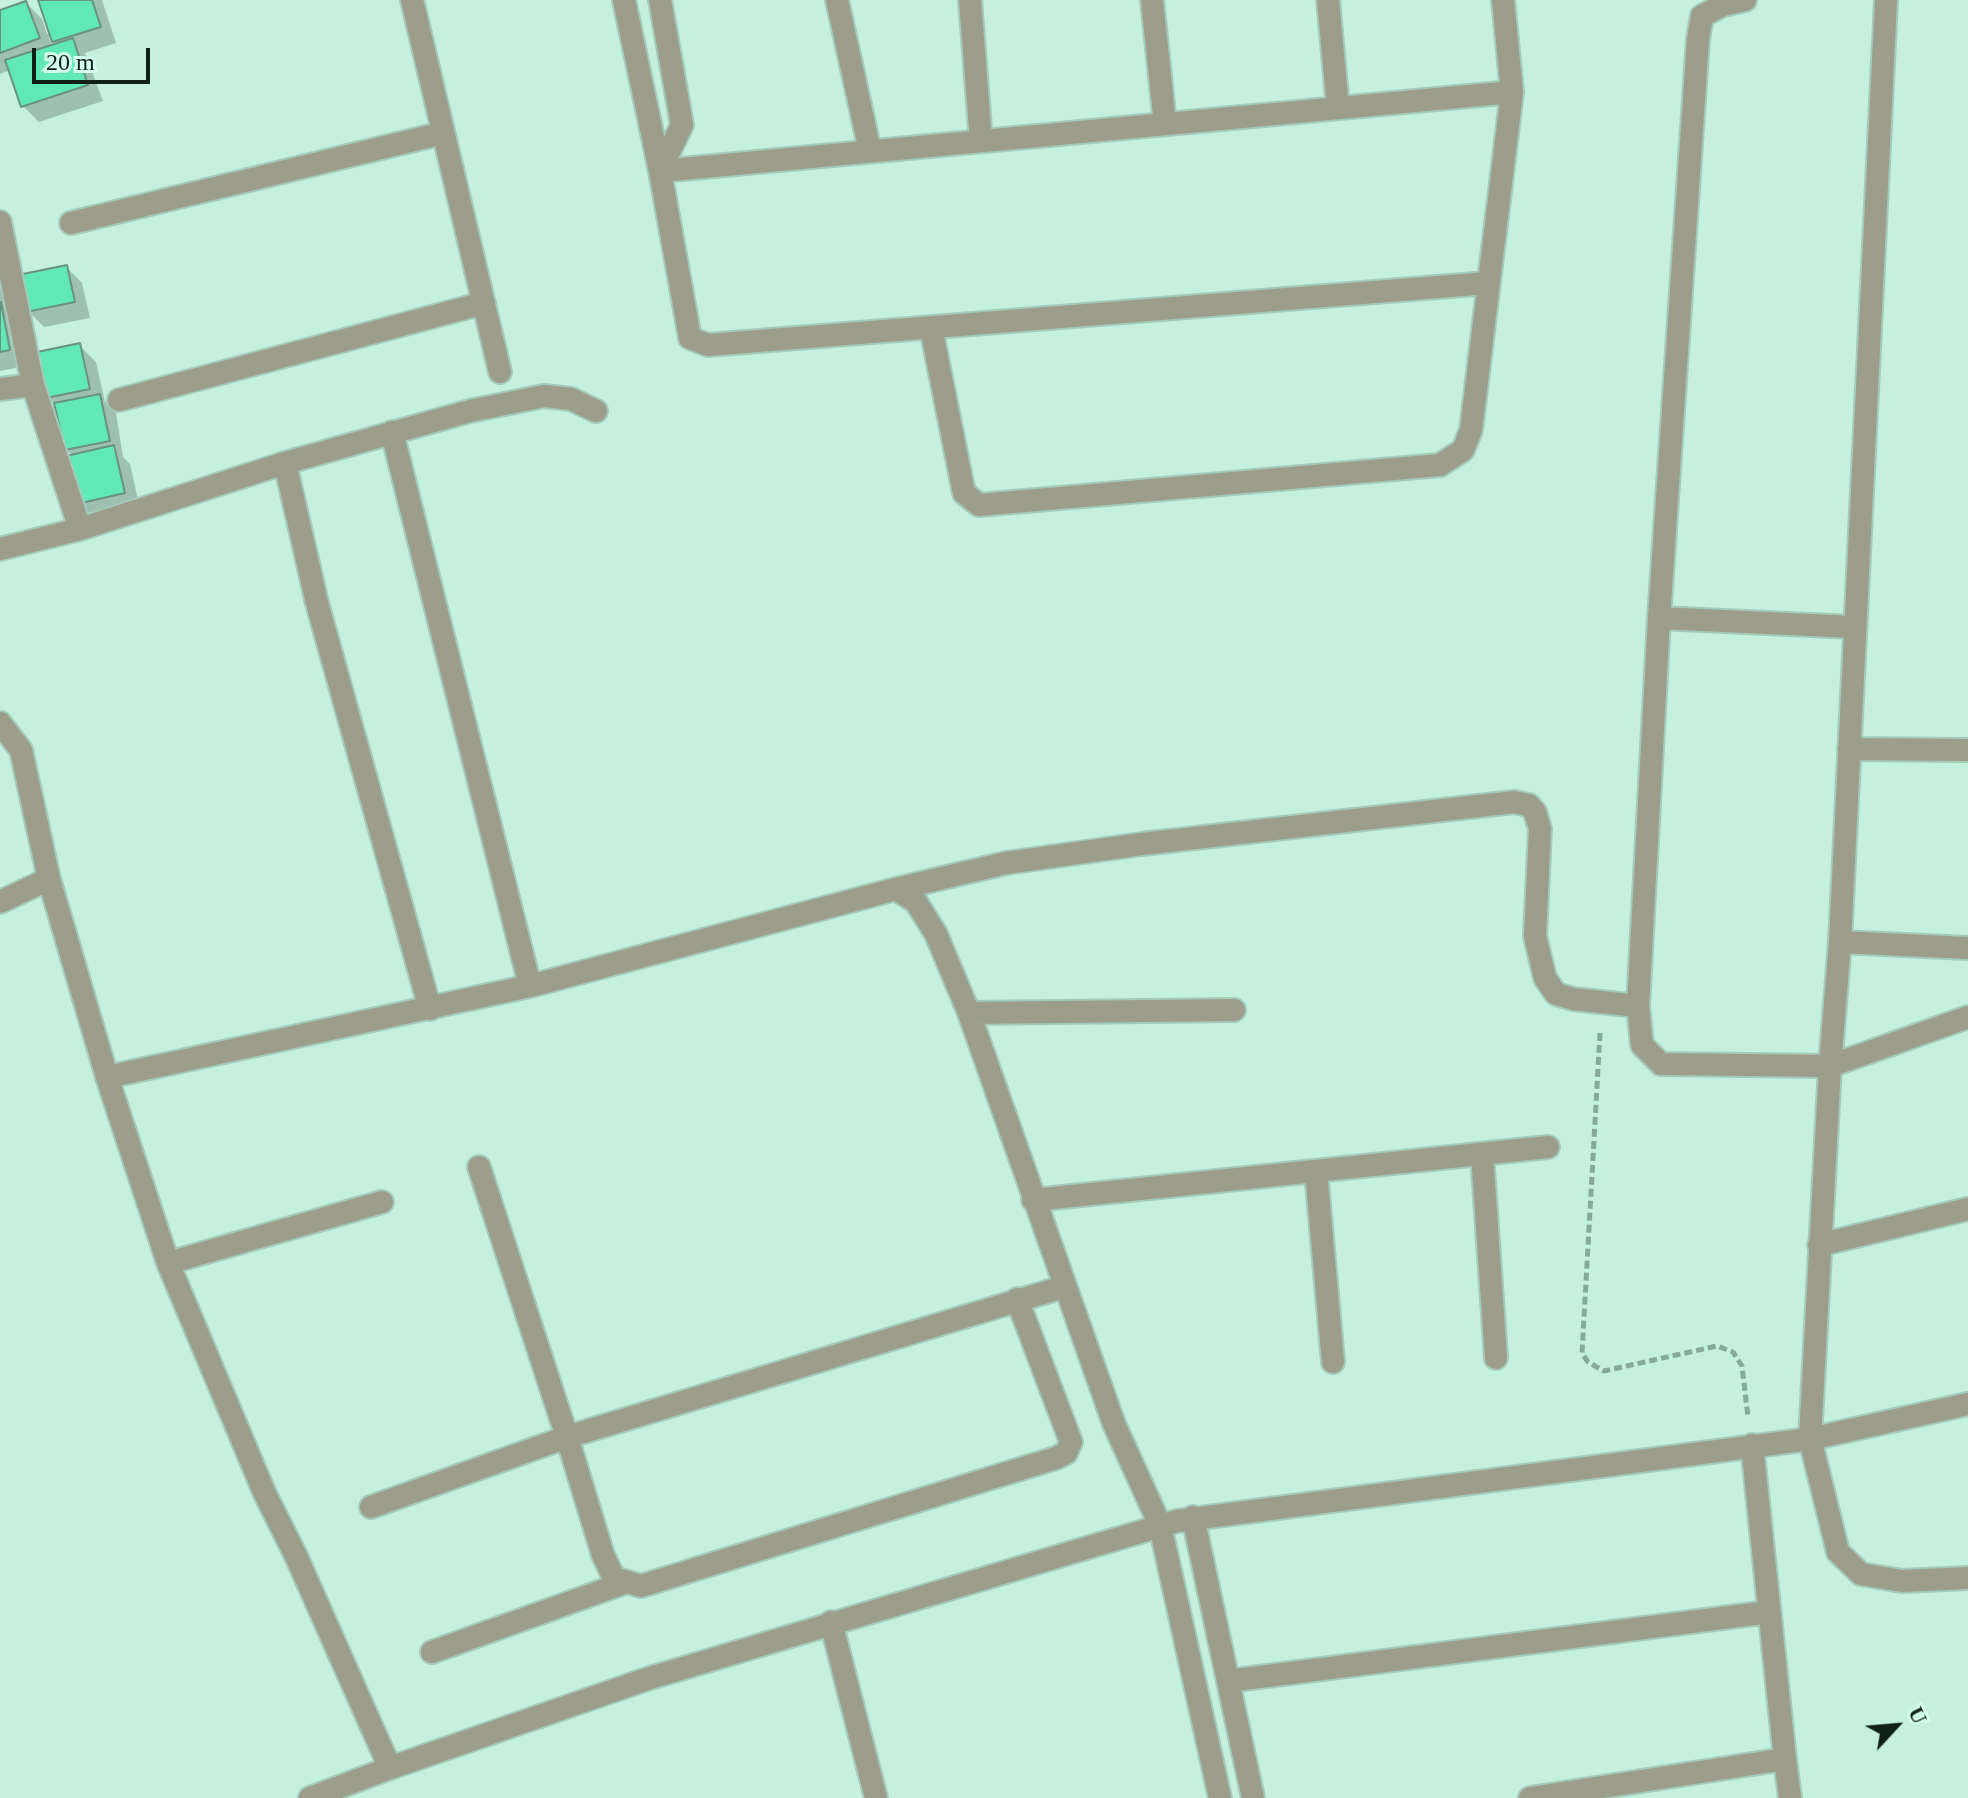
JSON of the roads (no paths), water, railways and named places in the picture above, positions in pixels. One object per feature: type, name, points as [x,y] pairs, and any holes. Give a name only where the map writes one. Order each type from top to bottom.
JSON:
[{"type":"street","points":[[412,0],[500,372]]},
{"type":"street","points":[[624,0],[660,171],[690,338],[708,345],[1488,283]]},
{"type":"street","points":[[660,0],[682,125],[660,171]]},
{"type":"street","points":[[837,0],[870,151]]},
{"type":"street","points":[[970,0],[981,141]]},
{"type":"street","points":[[1152,0],[1165,124]]},
{"type":"street","points":[[1328,0],[1338,108]]},
{"type":"street","points":[[931,328],[964,493],[979,505],[1440,465],[1463,450],[1471,430],[1512,92],[1503,0]]},
{"type":"street","points":[[1745,0],[1723,5],[1702,16],[1698,39],[1659,618],[1638,1006],[1642,1045],[1661,1064],[1830,1066],[1968,1017]]},
{"type":"street","points":[[1886,0],[1840,942],[1819,1245],[1810,1439],[1838,1552],[1861,1574],[1902,1581],[1968,1578]]},
{"type":"street","points":[[660,171],[1512,92]]},
{"type":"street","points":[[71,223],[443,133]]},
{"type":"street","points":[[0,222],[33,385],[80,529]]},
{"type":"street","points":[[119,400],[484,303]]},
{"type":"street","points":[[0,389],[33,385]]},
{"type":"street","points":[[0,549],[80,529],[392,432],[544,396],[571,399],[596,411]]},
{"type":"street","points":[[392,432],[530,986]]},
{"type":"street","points":[[285,463],[317,603],[430,1009]]},
{"type":"street","points":[[1659,618],[1854,627]]},
{"type":"street","points":[[0,723],[21,750],[49,879],[107,1077],[168,1263],[265,1494],[296,1556],[390,1768]]},
{"type":"street","points":[[1849,749],[1968,750]]},
{"type":"street","points":[[107,1077],[530,986],[1006,863],[1127,846],[1514,802],[1529,805],[1535,812],[1540,829],[1535,936],[1545,978],[1556,994],[1638,1006]]},
{"type":"street","points":[[0,902],[49,879]]},
{"type":"street","points":[[896,889],[916,902],[936,934],[969,1013],[1063,1287],[1114,1424],[1160,1525],[1220,1798]]},
{"type":"street","points":[[1840,942],[1968,948]]},
{"type":"street","points":[[969,1013],[1234,1010]]},
{"type":"street","points":[[1033,1200],[1548,1147]]},
{"type":"street","points":[[1482,1154],[1496,1358]]},
{"type":"street","points":[[479,1167],[603,1555],[614,1578],[624,1583],[641,1586],[1066,1453],[1071,1442],[1017,1299]]},
{"type":"street","points":[[1316,1171],[1333,1362]]},
{"type":"street","points":[[168,1263],[382,1202]]},
{"type":"street","points":[[1819,1245],[1968,1209]]},
{"type":"street","points":[[371,1507],[567,1437],[1063,1287]]},
{"type":"street","points":[[310,1798],[650,1678],[1193,1517],[1810,1439],[1968,1404]]},
{"type":"street","points":[[1752,1445],[1790,1798]]},
{"type":"street","points":[[1193,1517],[1253,1798]]},
{"type":"street","points":[[432,1652],[624,1583]]},
{"type":"street","points":[[1228,1681],[1769,1612]]},
{"type":"street","points":[[831,1622],[876,1798]]},
{"type":"street","points":[[1530,1798],[1785,1759]]}]
